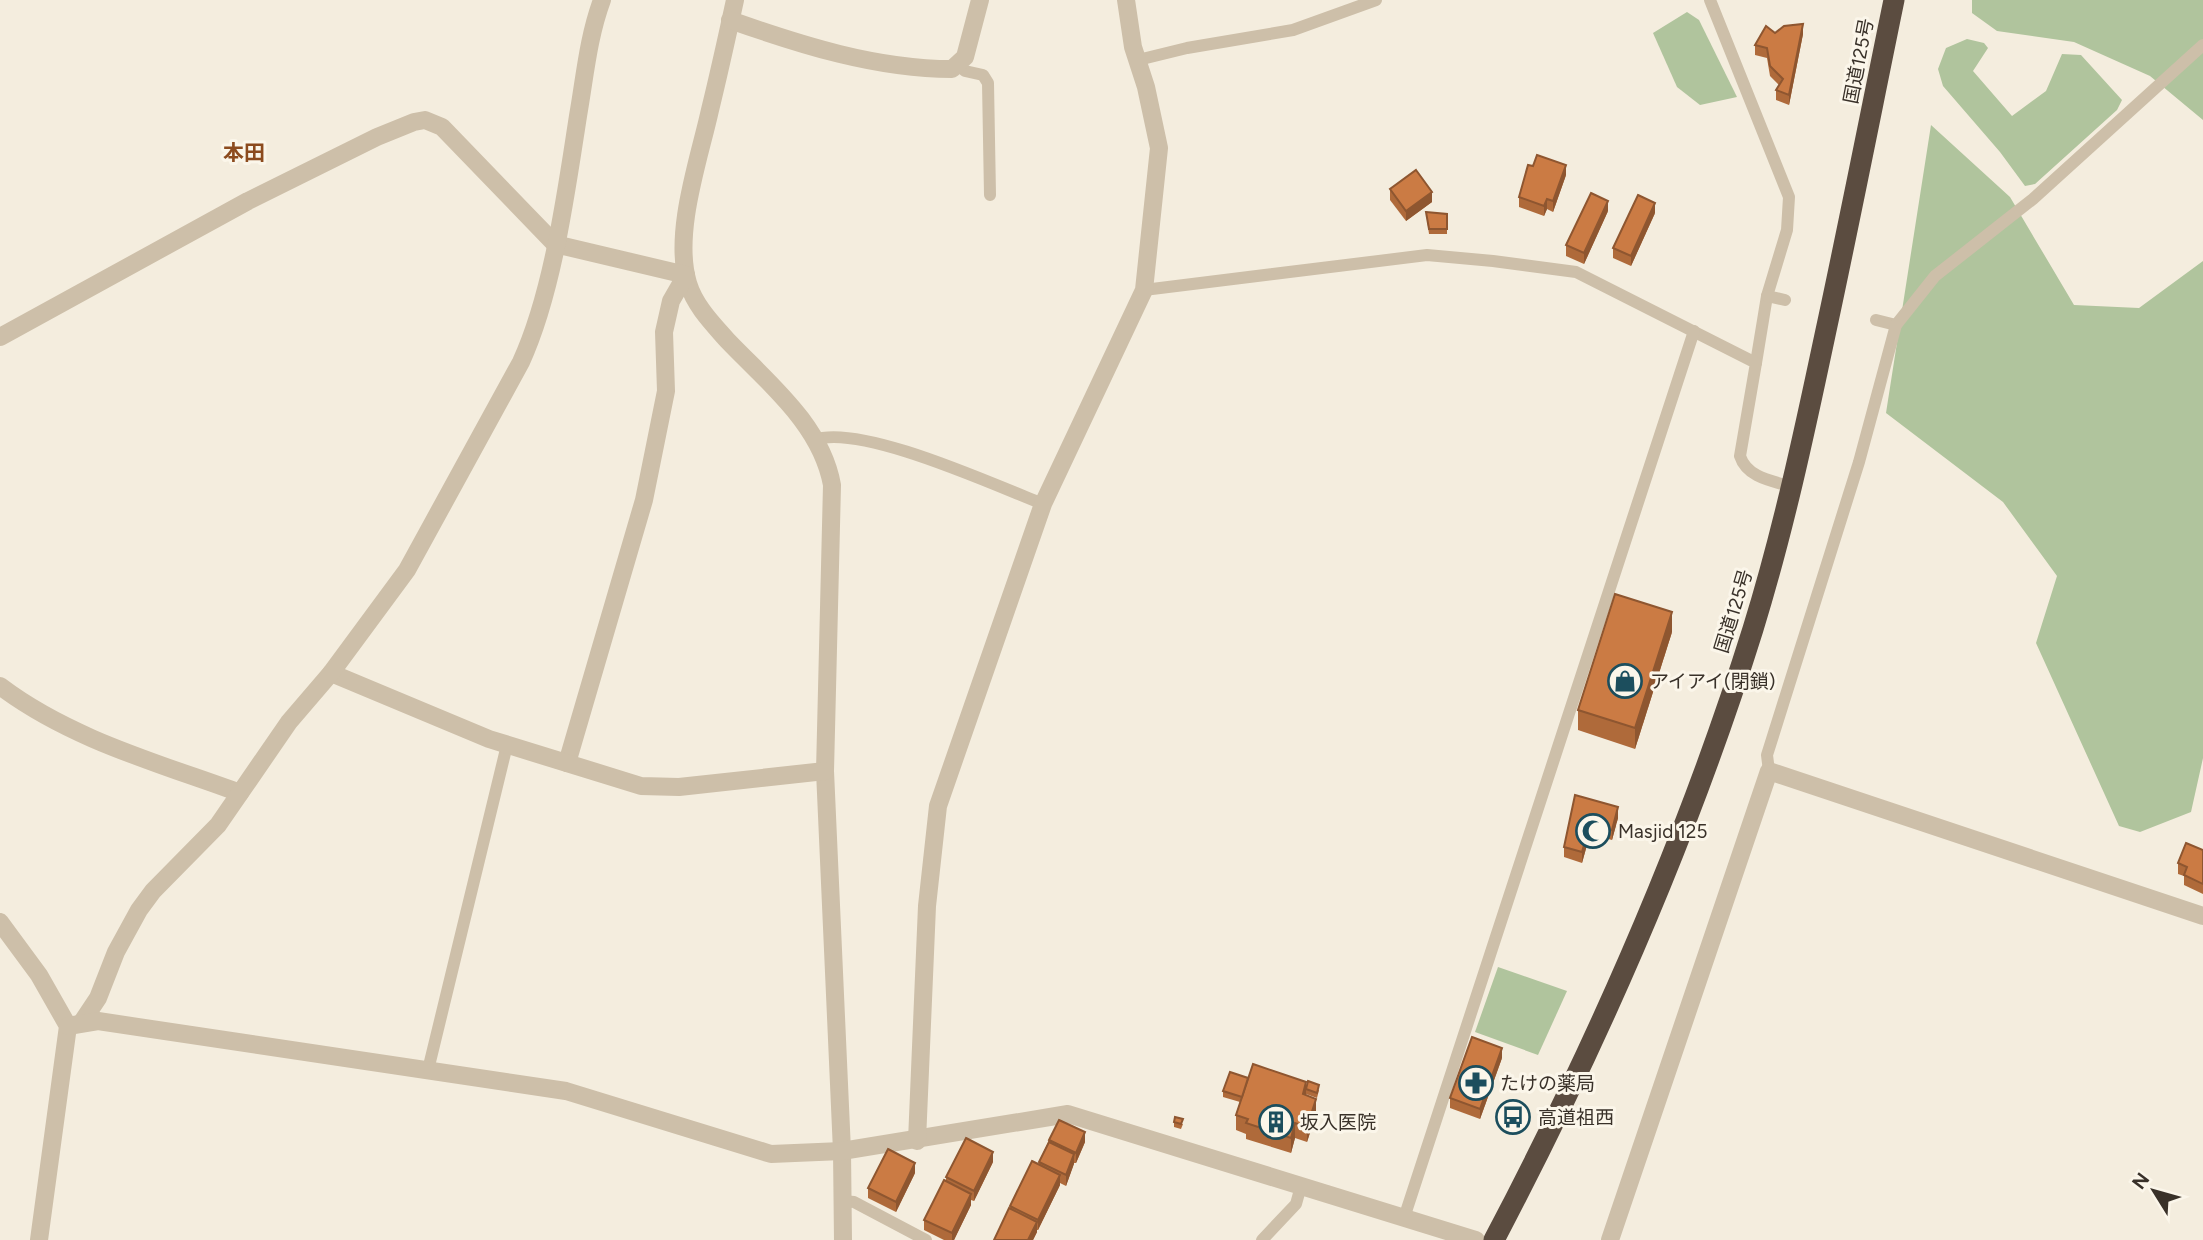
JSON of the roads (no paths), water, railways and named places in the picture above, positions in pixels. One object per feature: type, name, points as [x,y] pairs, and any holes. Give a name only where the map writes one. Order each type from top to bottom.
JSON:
[{"type":"highway","name":"国道125号","points":[[1494,1240],[1606,1012],[1689,811],[1753,629],[1793,487],[1894,0]]},
{"type":"street","points":[[39,1240],[75,1024],[98,998],[116,952],[139,910],[153,891],[218,825],[289,722],[331,673],[407,570],[516,372],[534,333],[555,244],[589,39],[602,0]]},
{"type":"street","points":[[735,0],[690,201],[684,249],[686,275],[702,311],[774,386],[814,440],[832,485],[825,771],[842,1151],[843,1240]]},
{"type":"street","points":[[730,20],[828,51],[936,69],[958,65],[965,57],[980,0]]},
{"type":"street","points":[[917,1141],[928,906],[939,806],[1043,504],[1144,290],[1159,148],[1126,0]]},
{"type":"street","points":[[0,337],[248,201],[414,122],[425,120],[442,127],[555,244],[686,275]]},
{"type":"street","points":[[567,763],[644,500],[666,391],[664,331],[671,301],[686,275]]},
{"type":"street","points":[[331,673],[507,745],[658,788],[825,771]]},
{"type":"street","points":[[0,686],[42,715],[74,731],[240,793]]},
{"type":"street","points":[[1610,1240],[1769,771],[2203,916]]},
{"type":"street","points":[[0,922],[75,1024]]},
{"type":"street","points":[[75,1024],[98,1021],[428,1070],[600,1099],[757,1152],[788,1155],[917,1141],[1068,1114],[1476,1240]]},
{"type":"lane","points":[[1138,60],[1187,48],[1293,30],[1376,0]]},
{"type":"lane","points":[[1710,0],[1789,197],[1787,230],[1767,296],[1740,456],[1743,465],[1758,476],[1793,487]]},
{"type":"lane","points":[[1769,771],[1767,755],[1859,462],[1896,325],[1935,276],[2033,200],[2203,45]]},
{"type":"lane","points":[[958,65],[965,71],[983,75],[988,83],[990,195]]},
{"type":"lane","points":[[1144,290],[1427,255],[1576,272],[1756,363]]},
{"type":"lane","points":[[1767,296],[1785,300]]},
{"type":"lane","points":[[1876,320],[1896,325]]},
{"type":"lane","points":[[1404,1218],[1694,331]]},
{"type":"lane","points":[[814,440],[833,435],[877,444],[945,466],[1043,504]]},
{"type":"lane","points":[[428,1070],[507,745]]},
{"type":"lane","points":[[1262,1240],[1296,1205],[1301,1186]]},
{"type":"lane","points":[[843,1201],[854,1202],[926,1240]]},
{"type":"place","name":"アイアイ(閉鎖)","points":[[1625,681]]},
{"type":"place","name":"Masjid 125","points":[[1593,831]]},
{"type":"place","name":"たけの薬局","points":[[1476,1083]]},
{"type":"place","name":"高道祖西","points":[[1513,1117]]},
{"type":"place","name":"坂入医院","points":[[1276,1122]]},
{"type":"district","name":"本田","points":[[244,153]]}]
